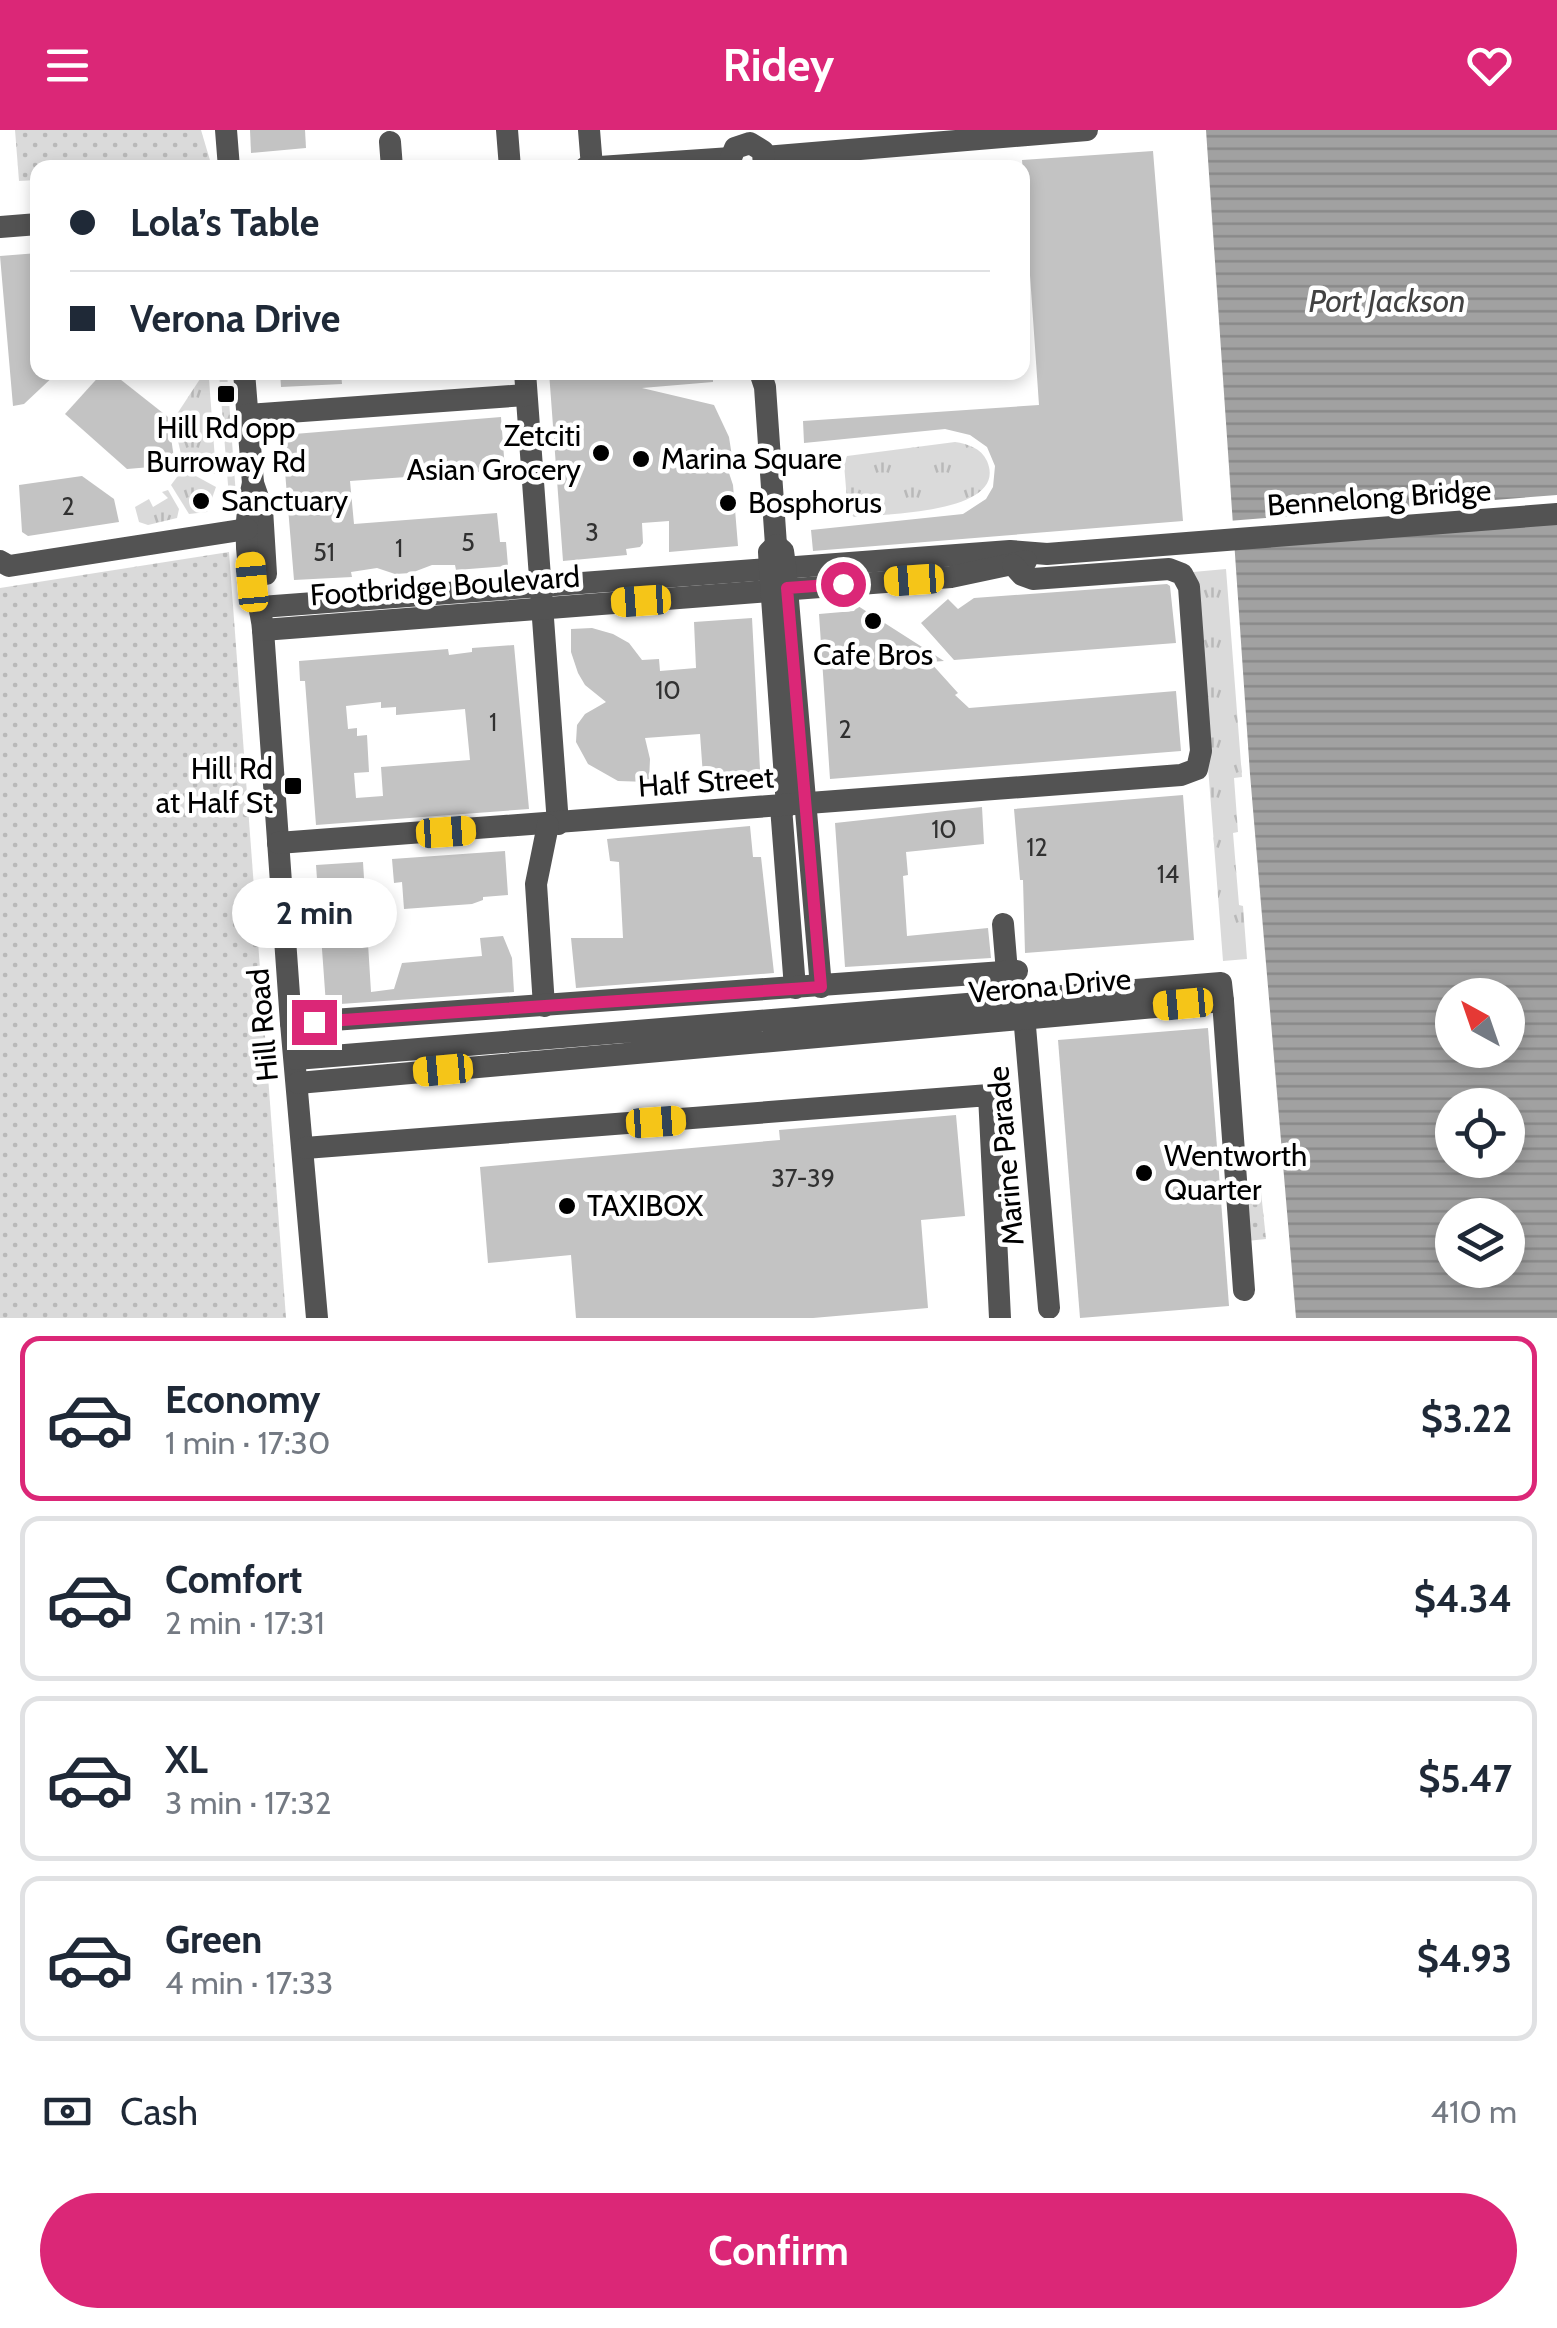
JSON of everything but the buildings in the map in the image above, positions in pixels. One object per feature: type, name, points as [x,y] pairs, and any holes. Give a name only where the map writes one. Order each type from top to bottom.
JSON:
[{"type":"street","points":[[226,130],[228,160]]},
{"type":"street","points":[[506,130],[509,160]]},
{"type":"street","points":[[590,130],[592,160]]},
{"type":"street","points":[[778,160],[937,136],[1087,130]]},
{"type":"street","points":[[390,142],[391,160]]},
{"type":"street","points":[[733,160],[735,148],[745,143],[760,147],[764,160]]},
{"type":"street","points":[[0,227],[30,225]]},
{"type":"street","name":"Hill Road","points":[[245,380],[253,483],[262,509],[267,581],[262,618]]},
{"type":"street","points":[[765,380],[776,545],[769,552],[778,579],[791,806],[794,988]]},
{"type":"street","points":[[247,415],[499,397],[526,384],[553,824],[536,884],[544,1006]]},
{"type":"street","name":"Hill Road","points":[[253,483],[246,508],[247,529],[252,582],[262,618],[318,1318]]},
{"type":"street","name":"Bennelong Bridge","points":[[1205,541],[1557,514]]},
{"type":"street","points":[[0,561],[9,566],[247,529]]},
{"type":"street","name":"Footbridge Boulevard","points":[[262,618],[778,579],[1010,551],[1047,554],[1205,541]]},
{"type":"street","name":"Footbridge Boulevard","points":[[778,579],[950,577],[1047,554]]},
{"type":"street","name":"Half Street","points":[[278,843],[1181,775],[1197,769],[1201,757],[1200,729],[1189,587],[1182,574],[1169,569],[1033,579],[1022,575],[1013,565]]},
{"type":"street","points":[[791,806],[821,987]]},
{"type":"street","name":"Verona Drive","points":[[292,1023],[1012,972],[1003,924]]},
{"type":"street","name":"Verona Drive","points":[[296,1059],[548,1049],[1023,1008],[1221,983],[1244,1290]]},
{"type":"street","name":"Marine Parade","points":[[1023,1008],[1049,1308]]},
{"type":"street","name":"Verona Drive","points":[[298,1083],[548,1049]]},
{"type":"street","points":[[305,1148],[989,1095],[1000,1318]]},
{"type":"green space","points":[[15,130],[201,130],[210,160],[30,160],[30,180],[19,181]]},
{"type":"green space","points":[[199,380],[209,380],[216,473],[182,458],[173,420]]},
{"type":"green space","points":[[220,380],[228,380],[236,496],[229,497]]},
{"type":"green space","points":[[955,442],[974,447],[987,461],[989,479],[980,492],[939,508],[914,512],[854,517],[848,512],[844,464],[847,456]]},
{"type":"green space","points":[[183,469],[216,487],[207,512],[189,514],[171,485]]},
{"type":"green space","points":[[168,490],[179,509],[177,518],[148,525],[139,522],[135,507],[149,499],[153,507],[168,498],[162,492]]},
{"type":"green space","points":[[229,552],[286,1318],[0,1318],[0,588]]},
{"type":"green space","points":[[1226,569],[1242,777],[1234,778],[1238,832],[1233,833],[1247,959],[1223,961],[1193,572]]},
{"type":"green space","points":[[1261,1192],[1266,1239],[1247,1241],[1243,1194]]},
{"type":"water","name":"Port Jackson","points":[[1206,130],[1557,130],[1557,1318],[1296,1318],[1250,774]]},
{"type":"pier","points":[[1557,495],[1557,523],[1230,548],[1228,521]]},
{"type":"place","name":"Hill Rd opp Burroway Rd","points":[[226,394]]},
{"type":"place","name":"Zetciti Asian Grocery","points":[[601,453]]},
{"type":"place","name":"Marina Square","points":[[641,459]]},
{"type":"place","name":"Sanctuary","points":[[201,501]]},
{"type":"place","name":"Bosphorus","points":[[728,503]]},
{"type":"place","name":"Cafe Bros","points":[[873,621]]},
{"type":"place","name":"Hill Rd at Half St","points":[[293,786]]},
{"type":"place","name":"Wentworth Quarter","points":[[1144,1173]]},
{"type":"place","name":"TAXIBOX","points":[[567,1206]]},
{"type":"route","points":[[314,1022],[821,987],[787,588],[843,584]]}]
